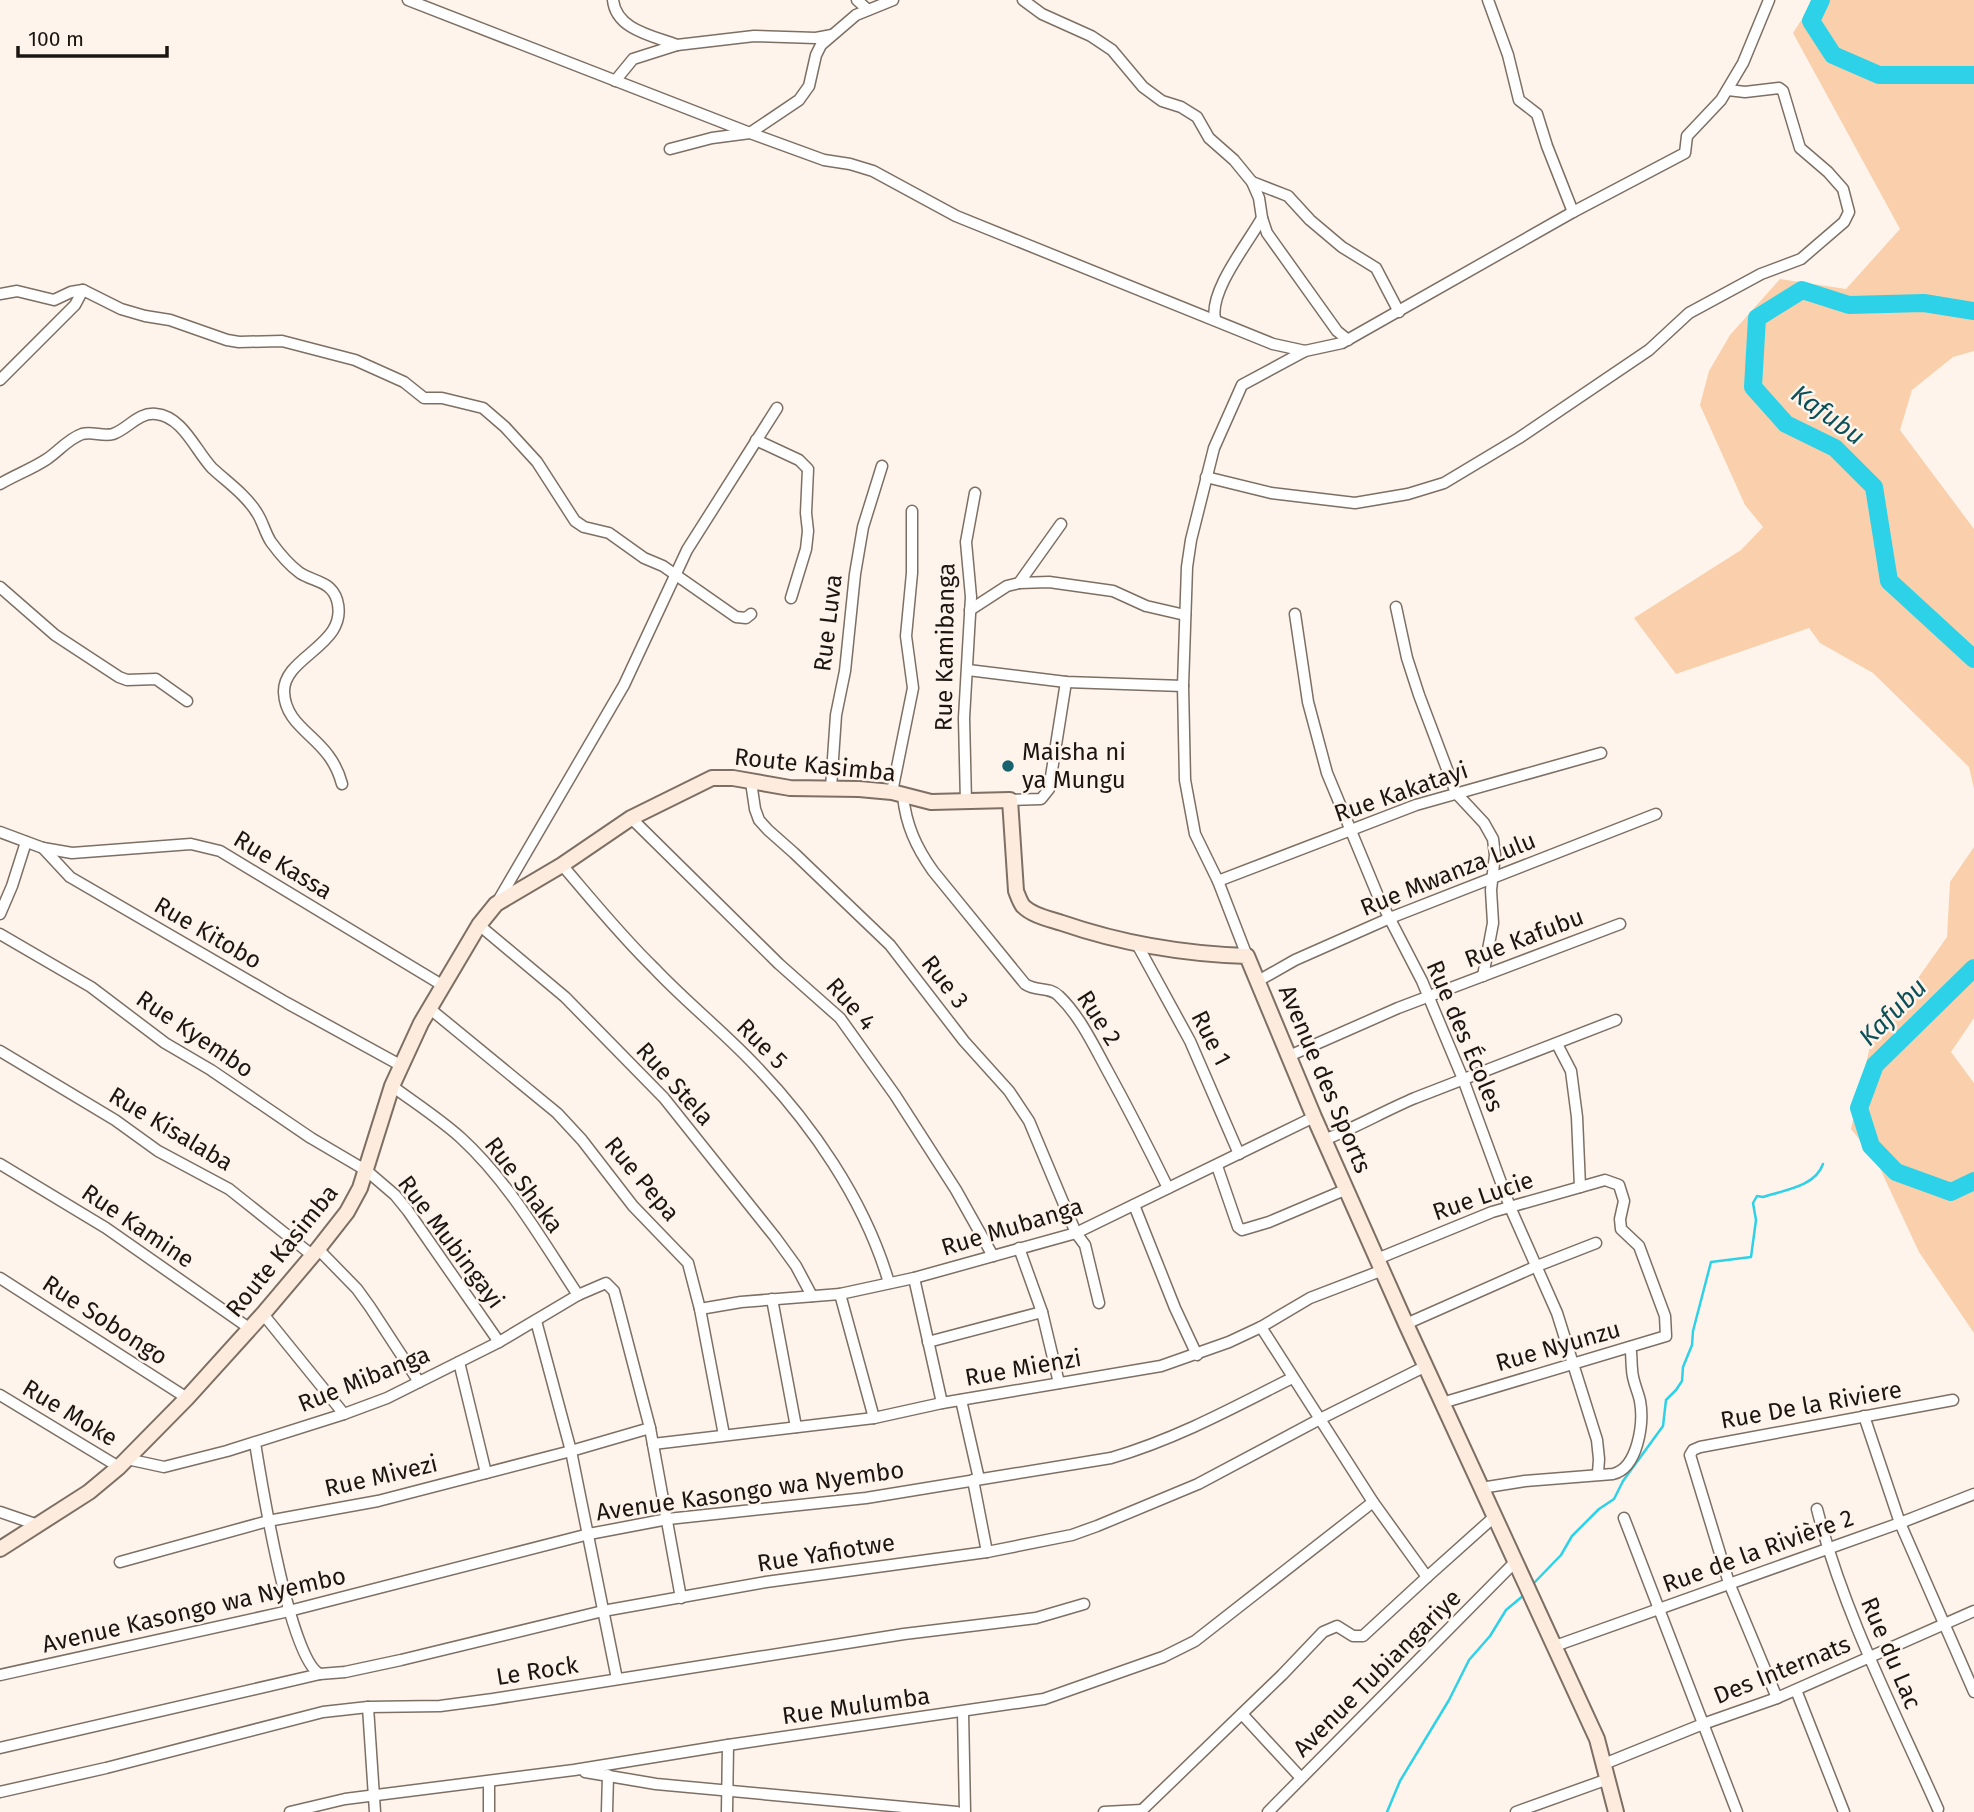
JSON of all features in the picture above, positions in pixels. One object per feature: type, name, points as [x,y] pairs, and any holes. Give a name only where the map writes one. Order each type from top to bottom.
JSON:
[{"type":"street","points":[[408,0],[750,134],[824,160],[873,171],[956,216],[1080,268],[1273,344],[1306,351],[1348,340],[1573,212],[1685,153],[1690,131],[1704,120],[1728,90],[1743,63],[1769,0]]},
{"type":"street","points":[[613,0],[622,21],[632,28],[677,45]]},
{"type":"street","points":[[857,0],[868,10]]},
{"type":"street","points":[[670,149],[712,138],[750,134],[799,100],[809,86],[816,54],[821,45],[856,15],[893,0]]},
{"type":"street","points":[[1023,0],[1042,14],[1091,36],[1112,50],[1152,94],[1162,101],[1191,112],[1209,138],[1234,160],[1252,182],[1268,233],[1337,331],[1348,340]]},
{"type":"street","points":[[1488,0],[1508,55],[1519,100],[1537,114],[1573,212]]},
{"type":"street","points":[[615,81],[633,60],[677,45],[754,36],[816,38],[833,35]]},
{"type":"street","points":[[1206,477],[1271,493],[1355,503],[1408,494],[1444,483],[1520,438],[1649,350],[1689,313],[1761,274],[1801,259],[1844,222],[1849,212],[1843,189],[1800,148],[1783,91],[1779,88],[1745,92],[1728,90]]},
{"type":"street","points":[[1252,182],[1288,196],[1310,220],[1342,247],[1376,268],[1399,312]]},
{"type":"street","points":[[1215,319],[1213,305],[1219,292],[1262,218]]},
{"type":"street","points":[[0,380],[75,305],[83,289]]},
{"type":"street","points":[[0,294],[17,291],[52,300],[83,289],[121,309],[170,320],[227,340],[282,341],[355,360],[404,382],[420,397],[442,398],[483,408],[505,427],[537,462],[575,522],[609,533],[736,617],[746,618],[751,614]]},
{"type":"street","name":"Avenue des Sports","points":[[1306,351],[1242,385],[1214,448],[1206,477],[1187,567],[1185,615],[1185,780],[1195,834],[1219,881],[1314,1117],[1555,1646]]},
{"type":"street","name":"Route Kasimba","points":[[0,1549],[89,1492],[123,1463],[187,1398],[263,1314],[347,1212],[367,1171],[400,1065],[429,1008],[479,925],[496,904],[624,685],[687,550],[777,408]]},
{"type":"street","points":[[0,484],[46,460],[73,438],[85,433],[110,435],[146,415],[157,414],[176,424],[205,460],[257,513],[270,540],[293,568],[329,586],[336,598],[339,613],[337,624],[331,634],[289,675],[284,687],[287,711],[327,753],[342,783]]},
{"type":"street","points":[[757,440],[799,460],[808,469],[806,549],[791,598]]},
{"type":"street","name":"Rue Luva","points":[[831,788],[836,715],[845,671],[855,574],[863,527],[882,466]]},
{"type":"street","name":"Rue Kamibanga","points":[[965,802],[964,718],[971,610],[967,542],[975,493]]},
{"type":"street","name":"Rue 2","points":[[912,511],[912,573],[906,636],[913,688],[898,794],[911,832],[919,852],[933,871],[1025,984],[1031,988],[1053,991],[1078,1020],[1125,1103],[1168,1188]]},
{"type":"street","points":[[1019,583],[1061,524]]},
{"type":"street","points":[[971,610],[1007,586],[1049,582],[1113,591],[1146,607],[1185,615]]},
{"type":"street","points":[[0,587],[55,635],[119,677],[127,680],[156,679],[187,701]]},
{"type":"street","points":[[1396,607],[1415,683],[1456,793],[1490,831],[1495,855],[1491,880],[1493,923],[1483,976]]},
{"type":"street","name":"Rue des Écoles","points":[[1295,614],[1308,702],[1327,773],[1463,1079],[1510,1207],[1557,1313],[1597,1440],[1598,1473]]},
{"type":"street","points":[[968,670],[1066,682],[1184,686]]},
{"type":"street","name":"Route Kasimba","points":[[496,904],[562,865],[631,818],[712,778],[733,778],[790,788],[831,788],[898,794],[931,802],[1041,799],[1049,789],[1066,682]]},
{"type":"street","name":"Rue Kakatayi","points":[[1219,881],[1416,805],[1601,753]]},
{"type":"street","name":"Rue 3","points":[[751,782],[759,820],[890,945],[964,1041],[1009,1091],[1028,1121],[1076,1233],[1082,1237],[1099,1303]]},
{"type":"street","points":[[1010,800],[1016,891],[1021,904],[1033,913],[1138,946],[1247,956]]},
{"type":"street","name":"Rue Mwanza Lulu","points":[[1258,981],[1295,960],[1390,918],[1656,814]]},
{"type":"street","name":"Rue 4","points":[[631,818],[779,964],[840,1018],[902,1105],[956,1190],[993,1256]]},
{"type":"street","name":"Rue Kitobo","points":[[0,832],[43,848],[70,877],[400,1065]]},
{"type":"street","points":[[0,914],[26,842]]},
{"type":"street","name":"Rue Kassa","points":[[43,848],[72,853],[191,844],[220,851],[442,985]]},
{"type":"street","name":"Rue 5","points":[[562,865],[654,969],[780,1091],[839,1172],[872,1232],[889,1283]]},
{"type":"street","name":"Rue Kafubu","points":[[1289,1056],[1428,997],[1620,924]]},
{"type":"street","name":"Rue Stela","points":[[479,925],[565,997],[664,1098],[789,1256],[812,1296]]},
{"type":"street","name":"Rue Kyembo","points":[[0,934],[91,987],[165,1043],[367,1171]]},
{"type":"street","name":"Rue 1","points":[[1138,946],[1189,1041],[1239,1154]]},
{"type":"street","name":"Rue Pepa","points":[[429,1008],[557,1113],[582,1140],[632,1206],[688,1263],[700,1309],[724,1435]]},
{"type":"street","points":[[1326,1139],[1395,1106],[1616,1020]]},
{"type":"street","points":[[1558,1044],[1571,1071],[1577,1117],[1580,1187]]},
{"type":"street","name":"Rue Kisalaba","points":[[0,1051],[115,1120],[158,1151],[229,1189],[315,1252],[357,1289],[419,1382]]},
{"type":"street","name":"Rue Shaka","points":[[392,1086],[461,1138],[488,1167],[528,1220],[578,1295]]},
{"type":"street","name":"Rue Mubanga","points":[[700,1309],[741,1301],[840,1294],[914,1278],[1076,1233],[1314,1117]]},
{"type":"street","name":"Rue Kamine","points":[[0,1164],[106,1228],[249,1328]]},
{"type":"street","points":[[1217,1166],[1238,1227],[1242,1230],[1269,1222],[1347,1189]]},
{"type":"street","name":"Rue Mubingayi","points":[[367,1171],[395,1195],[408,1211],[499,1342]]},
{"type":"street","name":"Rue Lucie","points":[[1380,1265],[1468,1222],[1605,1180],[1619,1185],[1624,1200],[1620,1219],[1622,1231],[1636,1241],[1665,1316]]},
{"type":"street","points":[[1134,1205],[1197,1355]]},
{"type":"street","points":[[1406,1324],[1596,1243]]},
{"type":"street","points":[[1019,1248],[1042,1312],[1059,1383]]},
{"type":"street","name":"Rue Mienzi","points":[[653,1444],[874,1418],[942,1403],[1161,1366],[1197,1355],[1261,1327],[1311,1298],[1380,1265]]},
{"type":"street","name":"Rue Sobongo","points":[[0,1278],[187,1398]]},
{"type":"street","points":[[914,1278],[942,1403]]},
{"type":"street","name":"Rue Mibanga","points":[[123,1463],[164,1467],[255,1443],[387,1398],[499,1342],[601,1283],[610,1285],[617,1302],[650,1428]]},
{"type":"street","points":[[840,1294],[874,1418]]},
{"type":"street","points":[[772,1299],[796,1427]]},
{"type":"street","points":[[929,1342],[1042,1312]]},
{"type":"street","points":[[263,1314],[344,1414]]},
{"type":"street","name":"Rue Nyunzu","points":[[1442,1402],[1666,1336],[1665,1316]]},
{"type":"street","points":[[536,1321],[571,1451],[617,1679]]},
{"type":"street","points":[[1261,1327],[1373,1502],[1427,1577]]},
{"type":"street","points":[[1481,1488],[1620,1472],[1633,1457],[1641,1405],[1630,1347]]},
{"type":"street","points":[[459,1362],[486,1473]]},
{"type":"street","name":"Rue Yafiotwe","points":[[0,1748],[320,1674],[345,1672],[401,1660],[603,1611],[845,1571],[987,1552],[1055,1539],[1097,1527],[1198,1484],[1426,1366]]},
{"type":"street","name":"Avenue Kasongo wa Nyembo","points":[[0,1675],[289,1611],[589,1534],[668,1519],[866,1498],[1111,1458],[1185,1433],[1292,1378]]},
{"type":"street","name":"Rue Moke","points":[[0,1395],[123,1463]]},
{"type":"street","name":"Rue De la Riviere","points":[[1729,1583],[1690,1455],[1700,1447],[1952,1399]]},
{"type":"street","points":[[961,1400],[987,1552]]},
{"type":"street","points":[[1864,1416],[1900,1523],[1974,1692]]},
{"type":"street","points":[[650,1428],[681,1598]]},
{"type":"street","name":"Rue Mivezi","points":[[120,1562],[268,1521],[378,1501],[650,1428]]},
{"type":"street","points":[[255,1443],[268,1521],[289,1611],[309,1666],[320,1674]]},
{"type":"street","name":"Rue de la Rivière 2","points":[[1555,1646],[1974,1494]]},
{"type":"street","name":"Rue Mulumba","points":[[290,1812],[345,1800],[573,1770],[1044,1699],[1163,1657],[1195,1640],[1373,1502]]},
{"type":"street","name":"Rue du Lac","points":[[1817,1509],[1827,1548],[1869,1658],[1938,1809]]},
{"type":"street","points":[[0,1512],[38,1525]]},
{"type":"street","points":[[1104,1812],[1141,1811],[1323,1632],[1337,1626],[1357,1637],[1363,1636],[1449,1555],[1494,1517]]},
{"type":"street","points":[[1624,1518],[1737,1812]]},
{"type":"street","name":"Avenue Tubiangariye","points":[[1268,1812],[1516,1562]]},
{"type":"street","points":[[1729,1583],[1777,1698]]},
{"type":"street","name":"Le Rock","points":[[0,1793],[323,1712],[368,1707],[440,1706],[748,1661],[904,1634],[1036,1618],[1084,1604]]},
{"type":"street","name":"Des Internats","points":[[1604,1763],[1777,1698],[1974,1611]]},
{"type":"street","points":[[1555,1646],[1597,1739],[1616,1812]]},
{"type":"street","points":[[1796,1689],[1844,1812]]},
{"type":"street","points":[[368,1707],[375,1812]]},
{"type":"street","points":[[963,1712],[965,1812]]},
{"type":"street","points":[[1242,1714],[1301,1778]]},
{"type":"street","points":[[727,1812],[728,1745]]},
{"type":"street","points":[[573,1770],[656,1784],[957,1812]]},
{"type":"street","points":[[607,1812],[608,1775]]},
{"type":"street","points":[[1516,1812],[1608,1779]]},
{"type":"street","points":[[489,1782],[489,1812]]},
{"type":"shaded area","points":[[1814,0],[1974,0],[1974,351],[1953,357],[1912,390],[1900,430],[1974,529],[1974,789],[1969,767],[1873,673],[1820,643],[1809,628],[1676,674],[1634,618],[1741,550],[1763,527],[1745,505],[1700,405],[1709,371],[1730,335],[1780,279],[1846,289],[1900,229],[1793,33]]},
{"type":"shaded area","points":[[1974,847],[1974,1018],[1951,1052],[1974,1083],[1974,1333],[1919,1252],[1876,1160],[1851,1129],[1870,1046],[1947,937],[1950,882]]},
{"type":"waterway","name":"Kafubu","points":[[1821,0],[1811,21],[1833,55],[1879,75],[1974,75]]},
{"type":"waterway","name":"Kafubu","points":[[1974,311],[1924,303],[1849,305],[1802,290],[1757,318],[1753,387],[1786,424],[1835,448],[1874,487],[1889,581],[1974,659]]},
{"type":"waterway","name":"Kafubu","points":[[1974,968],[1875,1065],[1859,1108],[1871,1146],[1896,1172],[1951,1192],[1974,1181]]},
{"type":"waterway","points":[[1533,1584],[1561,1555],[1572,1536],[1599,1509],[1614,1499],[1623,1481],[1663,1426],[1666,1400],[1682,1381],[1683,1367],[1692,1345],[1693,1331],[1711,1262],[1751,1257],[1756,1220],[1753,1203],[1757,1196],[1763,1197],[1806,1183],[1819,1172],[1823,1164]]},
{"type":"waterway","points":[[1387,1812],[1400,1781],[1449,1700],[1469,1660],[1490,1636],[1506,1610],[1524,1595]]},
{"type":"place","name":"Maisha ni ya Mungu","points":[[1008,766]]}]
